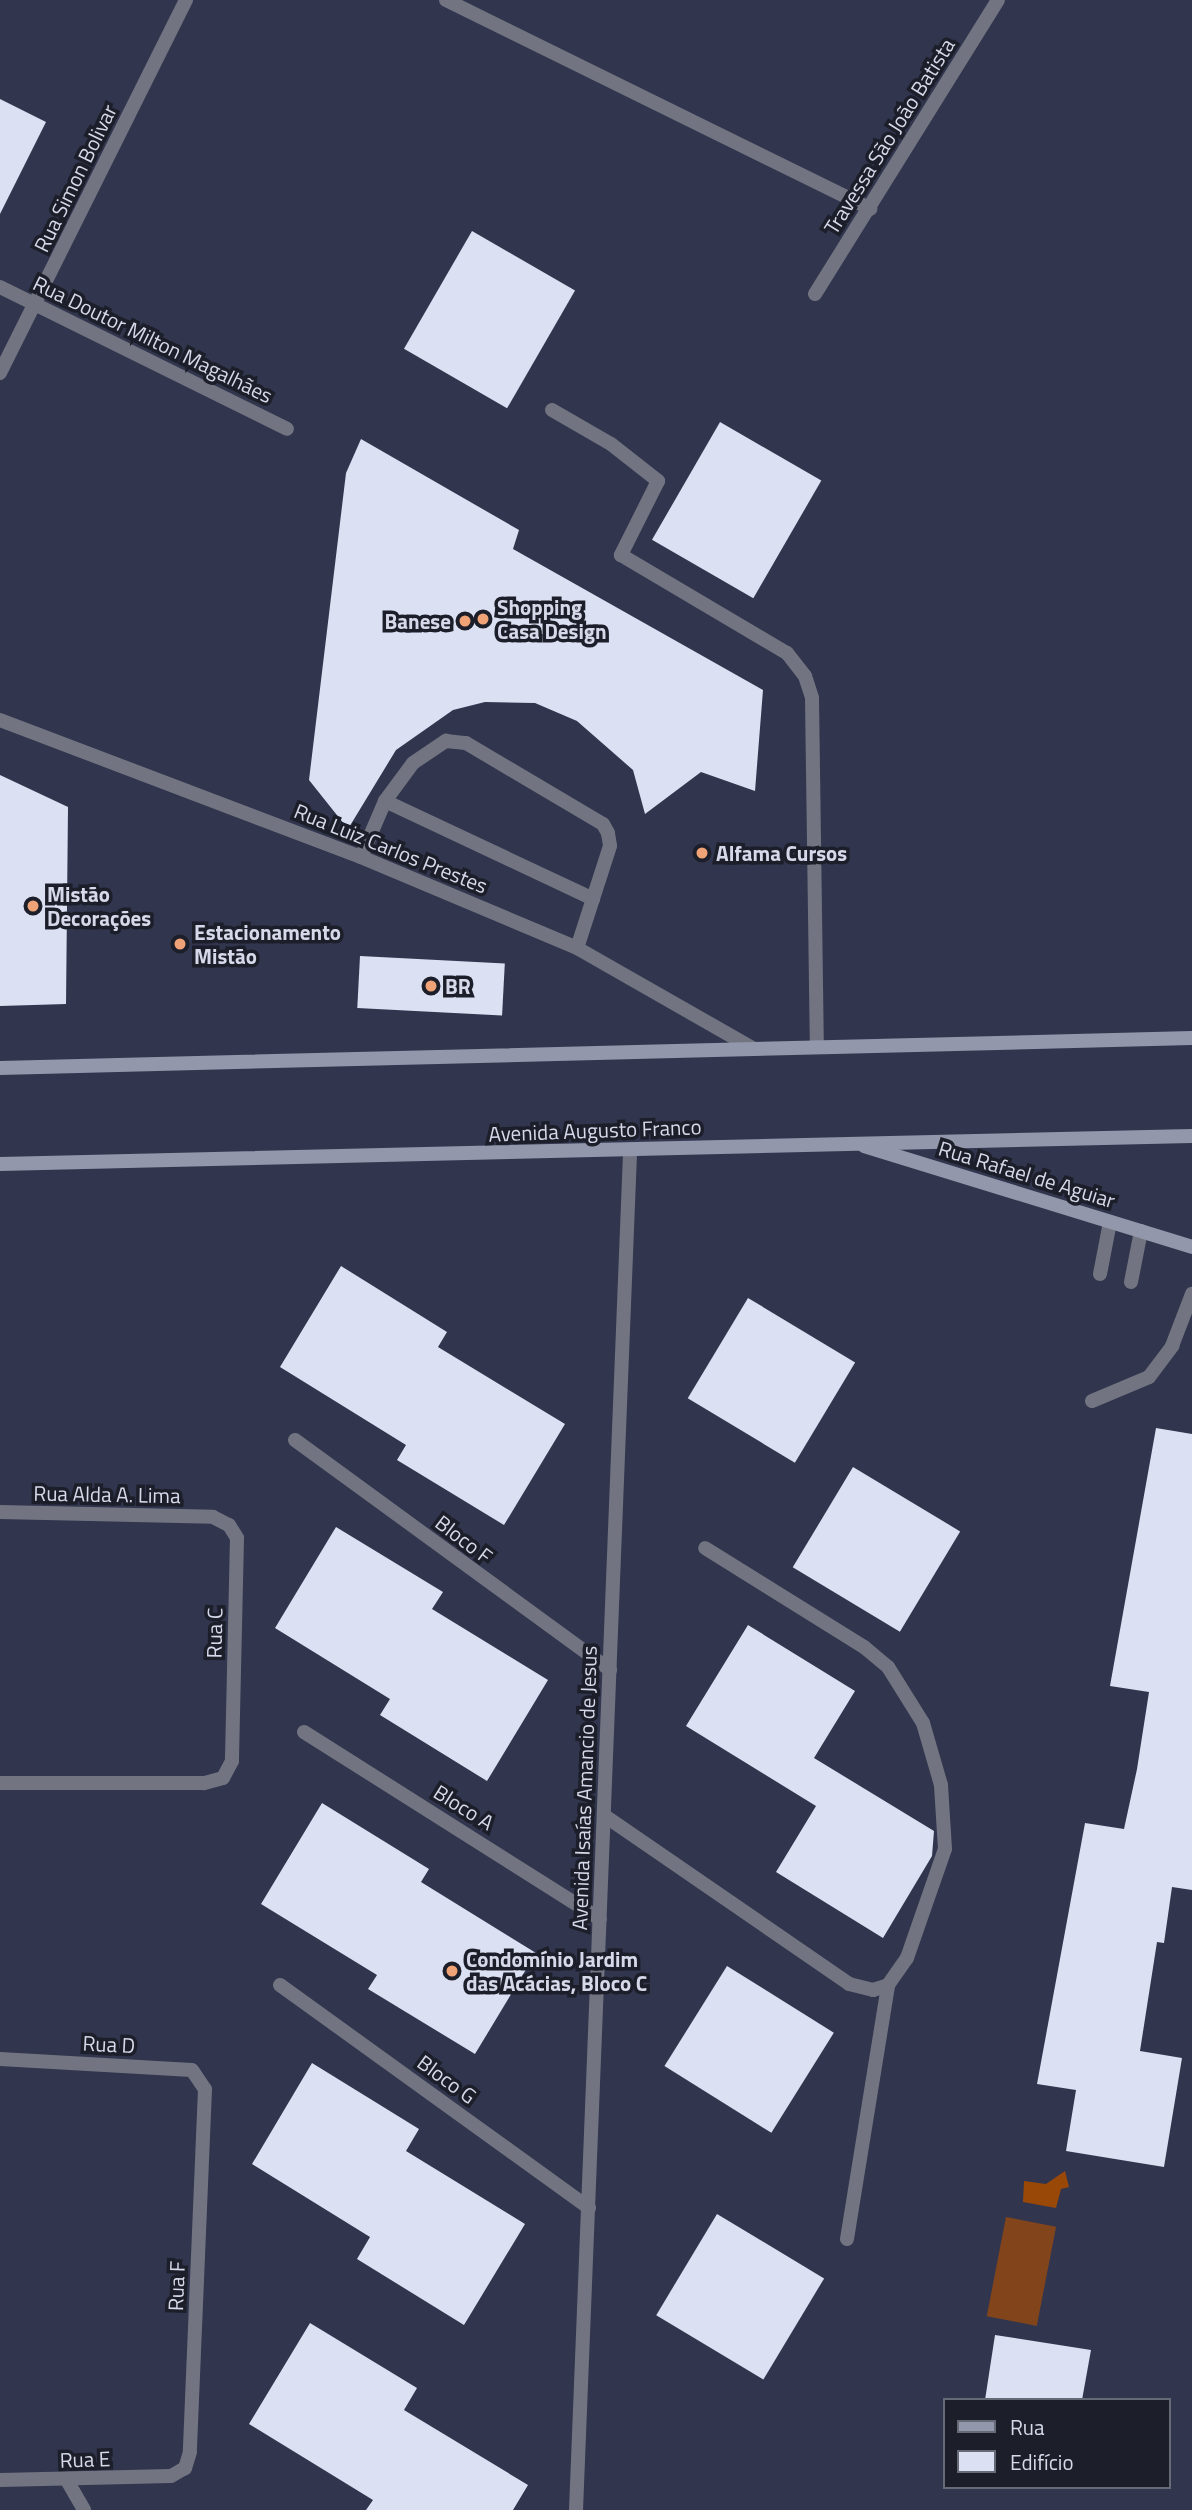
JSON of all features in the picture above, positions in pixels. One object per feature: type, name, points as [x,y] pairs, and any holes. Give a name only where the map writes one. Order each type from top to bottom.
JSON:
[{"type":"main road","points":[[0,1068],[1192,1038]]},
{"type":"main road","name":"Avenida Augusto Franco","points":[[0,1164],[630,1152],[849,1141],[1192,1136]]},
{"type":"main road","name":"Rua Rafael de Aguiar","points":[[849,1141],[1192,1247]]},
{"type":"street","name":"Rua Simon Bolivar","points":[[0,373],[37,304],[186,0]]},
{"type":"street","points":[[446,0],[870,209]]},
{"type":"street","name":"Travessa São João Batista","points":[[816,294],[998,0]]},
{"type":"street","name":"Rua Doutor Milton Magalhães","points":[[0,286],[286,429]]},
{"type":"street","points":[[552,410],[611,444],[658,481],[621,555],[787,653],[804,676],[812,698],[817,1046]]},
{"type":"street","name":"Rua Luiz Carlos Prestes","points":[[0,720],[360,857],[577,948],[752,1048]]},
{"type":"street","points":[[360,857],[385,801],[425,751],[446,741],[466,743],[603,824],[611,846],[577,948]]},
{"type":"street","points":[[385,801],[593,898]]},
{"type":"street","name":"Avenida Isaías Amancio de Jesus","points":[[576,2510],[630,1152]]},
{"type":"street","points":[[1100,1274],[1110,1222]]},
{"type":"street","points":[[1131,1282],[1141,1231]]},
{"type":"street","points":[[1092,1401],[1149,1377],[1172,1346],[1192,1294]]},
{"type":"street","name":"Bloco F","points":[[295,1440],[610,1670]]},
{"type":"street","name":"Rua Alda A. Lima","points":[[0,1512],[213,1517]]},
{"type":"street","name":"Rua C","points":[[0,1783],[204,1783],[223,1778],[232,1761],[237,1538],[229,1525],[213,1517]]},
{"type":"street","points":[[705,1548],[872,1654],[904,1688],[923,1723],[941,1785],[945,1849],[907,1958],[888,1985],[847,2239]]},
{"type":"street","name":"Bloco A","points":[[304,1732],[600,1919]]},
{"type":"street","points":[[605,1816],[849,1984],[873,1990],[888,1985]]},
{"type":"street","name":"Bloco G","points":[[280,1984],[589,2208]]},
{"type":"street","name":"Rua D","points":[[0,2059],[192,2070],[205,2089]]},
{"type":"street","name":"Rua F","points":[[172,2476],[185,2468],[190,2452],[205,2089]]},
{"type":"street","name":"Rua E","points":[[0,2480],[68,2482],[172,2476]]},
{"type":"street","points":[[68,2482],[84,2510]]},
{"type":"shaded area","points":[[1065,2171],[1069,2187],[1061,2189],[1056,2208],[1023,2202],[1024,2181],[1046,2184]]},
{"type":"shaded area","points":[[1006,2217],[1056,2227],[1037,2326],[987,2316]]},
{"type":"building","points":[[0,99],[46,122],[0,214]]},
{"type":"building","points":[[472,231],[575,290],[507,408],[404,349]]},
{"type":"building","points":[[720,422],[821,480],[753,598],[652,540]]},
{"type":"building","name":"Shopping Casa Design","points":[[361,439],[519,530],[513,549],[763,690],[755,791],[701,772],[645,814],[633,770],[577,721],[535,703],[485,702],[453,710],[396,750],[348,829],[309,780],[346,473]]},
{"type":"building","name":"Mistão Decorações","points":[[0,775],[68,807],[66,1004],[0,1006]]},
{"type":"building","name":"BR","points":[[360,956],[505,964],[502,1016],[357,1008]]},
{"type":"building","points":[[341,1266],[447,1332],[438,1347],[565,1424],[504,1525],[397,1460],[406,1445],[280,1367]]},
{"type":"building","points":[[748,1298],[855,1362],[795,1463],[688,1398]]},
{"type":"building","points":[[1156,1428],[1192,1434],[1192,1890],[1172,1887],[1164,1943],[1157,1942],[1140,2051],[1182,2058],[1164,2167],[1066,2151],[1076,2090],[1037,2084],[1085,1823],[1124,1829],[1137,1769],[1149,1692],[1110,1686]]},
{"type":"building","points":[[853,1467],[960,1531],[900,1632],[793,1567]]},
{"type":"building","points":[[336,1527],[443,1592],[432,1609],[548,1680],[487,1781],[380,1715],[390,1699],[275,1628]]},
{"type":"building","points":[[748,1625],[855,1691],[814,1758],[934,1831],[932,1856],[883,1938],[776,1872],[816,1806],[686,1726]]},
{"type":"building","points":[[322,1803],[429,1869],[421,1882],[536,1953],[475,2054],[368,1989],[377,1975],[261,1904]]},
{"type":"building","points":[[727,1966],[834,2033],[771,2133],[664,2066]]},
{"type":"building","points":[[312,2063],[419,2129],[406,2151],[525,2224],[464,2325],[357,2259],[370,2237],[252,2164]]},
{"type":"building","points":[[717,2214],[824,2278],[763,2380],[656,2315]]},
{"type":"building","points":[[310,2323],[417,2388],[404,2410],[528,2485],[513,2510],[366,2510],[373,2500],[249,2424]]},
{"type":"building","points":[[995,2335],[1091,2350],[1082,2398],[985,2398]]},
{"type":"place","name":"Shopping Casa Design","points":[[483,619]]},
{"type":"place","name":"Banese","points":[[465,621]]},
{"type":"place","name":"Alfama Cursos","points":[[702,853]]},
{"type":"place","name":"Mistão Decorações","points":[[33,906]]},
{"type":"place","name":"Estacionamento Mistão","points":[[180,944]]},
{"type":"place","name":"BR","points":[[431,986]]},
{"type":"place","name":"Condomínio Jardim das Acácias, Bloco C","points":[[452,1971]]}]
